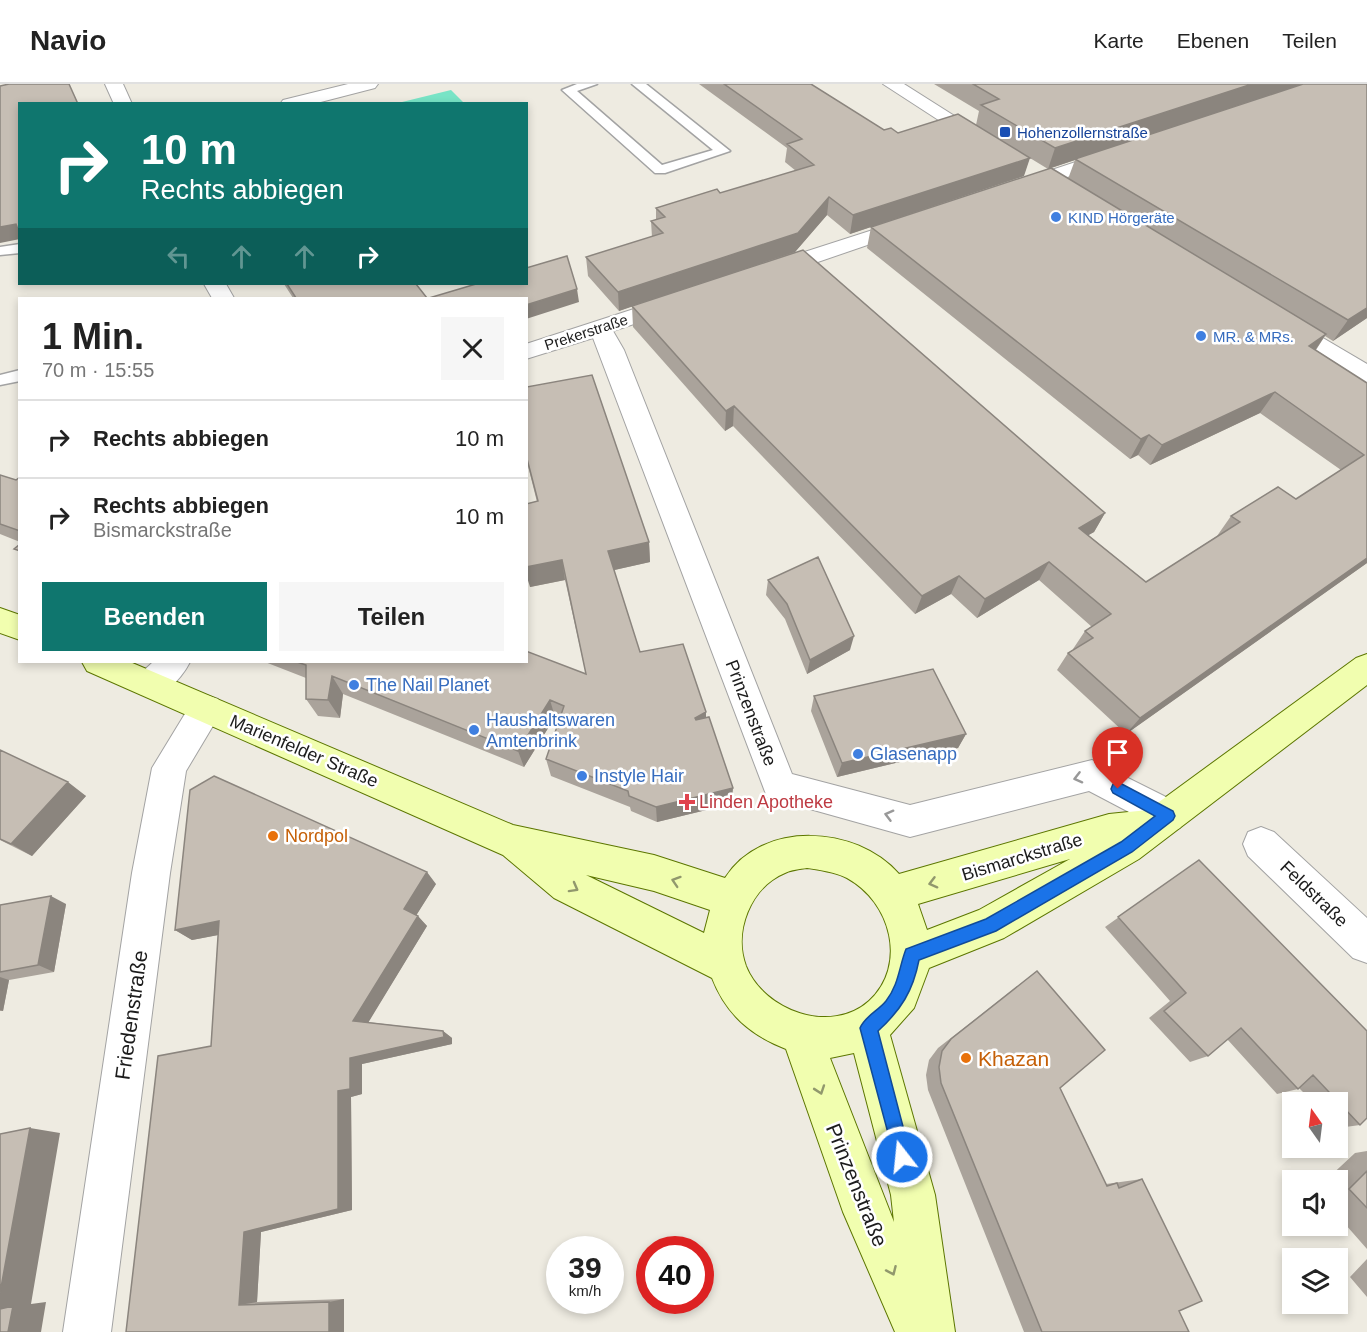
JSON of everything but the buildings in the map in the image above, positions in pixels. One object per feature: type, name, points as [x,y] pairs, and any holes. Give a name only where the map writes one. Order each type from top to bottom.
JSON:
[{"type":"street","points":[[114,84],[122,102]]},
{"type":"street","points":[[297,102],[369,84]]},
{"type":"street","points":[[892,84],[1004,154]]},
{"type":"street","points":[[1001,194],[1135,149]]},
{"type":"street","points":[[1025,166],[1065,191]]},
{"type":"street","points":[[747,279],[933,216]]},
{"type":"street","name":"Prekerstraße","points":[[528,351],[690,298]]},
{"type":"street","points":[[1260,310],[1367,375]]},
{"type":"street","name":"Prinzenstraße","points":[[600,328],[612,350],[779,786],[910,821],[1092,775],[1160,821]]},
{"type":"street","points":[[0,620],[18,627]]},
{"type":"street","name":"Marienfelder Straße","points":[[104,663],[162,673],[206,709],[511,841],[632,867],[732,899]]},
{"type":"street","name":"Bismarckstraße","points":[[912,955],[990,925],[1126,847],[1367,668]]},
{"type":"street","name":"Friedenstraße","points":[[87,1332],[151,873],[168,768],[206,709]]},
{"type":"street","name":"Bismarckstraße","points":[[892,894],[1109,831],[1160,821]]},
{"type":"street","name":"Marienfelder Straße","points":[[511,841],[567,885],[726,964]]},
{"type":"street","name":"Feldstraße","points":[[1261,844],[1367,944]]},
{"type":"street","points":[[807,851],[838,856],[868,870],[892,894],[907,923],[912,955],[906,983],[891,1008],[868,1028],[836,1038],[801,1035],[775,1024],[752,1007],[736,985],[726,964],[724,927],[732,899],[750,873],[776,857],[807,851]]},
{"type":"street","name":"Prinzenstraße","points":[[868,1028],[913,1195],[931,1332]]},
{"type":"street","name":"Prinzenstraße","points":[[801,1035],[866,1212],[919,1332]]},
{"type":"lane","points":[[591,84],[568,90],[660,170],[723,152],[638,84]]},
{"type":"lane","points":[[0,251],[18,248]]},
{"type":"lane","points":[[0,380],[18,376]]},
{"type":"green space","points":[[451,90],[463,102],[402,102]]},
{"type":"place","name":"Hohenzollernstraße","points":[[1005,132]]},
{"type":"place","name":"KIND Hörgeräte","points":[[1056,217]]},
{"type":"place","name":"MR. & MRs.","points":[[1201,336]]},
{"type":"place","name":"The Nail Planet","points":[[354,685]]},
{"type":"place","name":"Haushaltswaren Amtenbrink","points":[[474,730]]},
{"type":"place","name":"Glasenapp","points":[[858,754]]},
{"type":"place","name":"Instyle Hair","points":[[582,776]]},
{"type":"place","name":"Linden Apotheke","points":[[687,802]]},
{"type":"place","name":"Nordpol","points":[[273,836]]},
{"type":"place","name":"Khazan","points":[[966,1058]]},
{"type":"route","points":[[902,1157],[868,1028],[891,1008],[906,983],[912,955],[990,925],[1126,847],[1167,816],[1118,789]]}]
